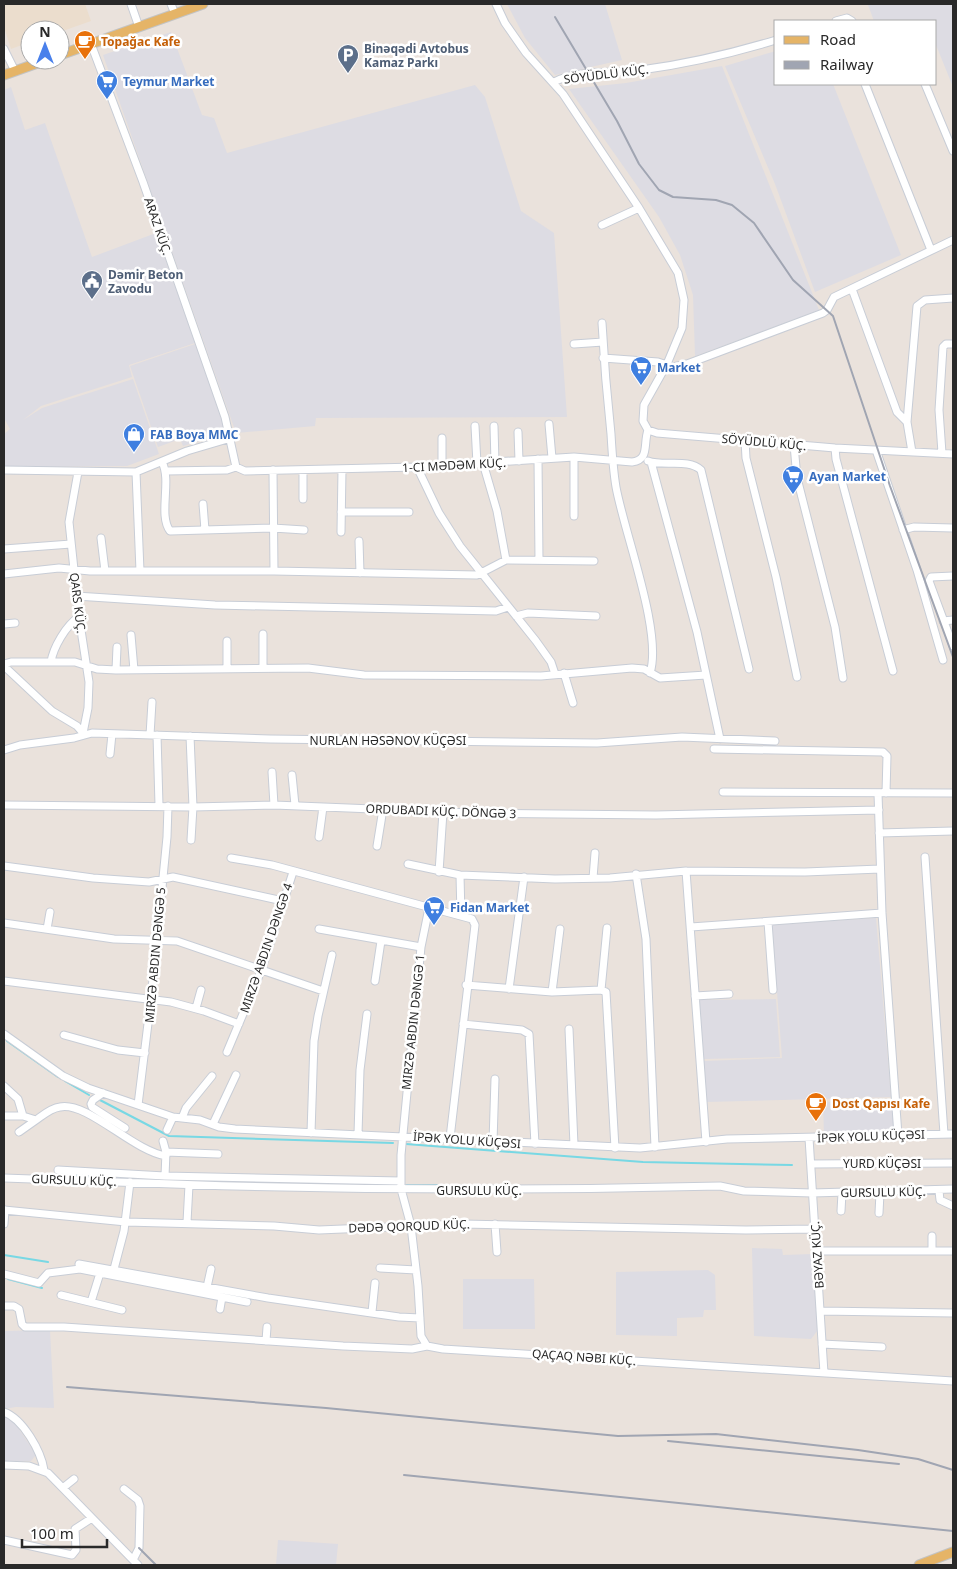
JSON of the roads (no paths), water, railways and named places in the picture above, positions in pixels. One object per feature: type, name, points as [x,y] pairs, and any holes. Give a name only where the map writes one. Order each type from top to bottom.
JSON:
[{"type":"main road","points":[[70,51],[203,4]]},
{"type":"main road","points":[[4,75],[20,69]]},
{"type":"main road","points":[[919,1565],[953,1552]]},
{"type":"street","points":[[131,4],[139,27]]},
{"type":"street","points":[[171,4],[175,14]]},
{"type":"street","name":"SÖYÜDLÜ KÜÇ.","points":[[496,4],[505,23],[526,53],[554,82],[674,263],[682,286],[684,300],[682,328],[667,364],[644,405],[643,421],[648,430],[657,433],[794,445],[953,454]]},
{"type":"street","name":"SÖYÜDLÜ KÜÇ.","points":[[554,82],[568,76],[667,66],[774,40]]},
{"type":"street","name":"ARAZ KÜÇ.","points":[[91,44],[143,182],[231,438],[236,467]]},
{"type":"street","points":[[4,49],[15,71]]},
{"type":"street","points":[[865,85],[931,250]]},
{"type":"street","points":[[925,85],[953,151]]},
{"type":"street","points":[[602,225],[639,208]]},
{"type":"street","points":[[603,358],[667,364],[673,367],[688,364],[823,313],[827,310],[831,299],[953,240]]},
{"type":"street","points":[[852,289],[897,412],[907,422]]},
{"type":"street","points":[[912,452],[907,422],[917,306],[924,300],[953,298]]},
{"type":"street","points":[[602,323],[603,358],[616,489],[643,590],[653,646],[654,661],[650,672]]},
{"type":"street","points":[[574,344],[602,342]]},
{"type":"street","points":[[942,453],[939,410],[943,347],[946,344],[953,344]]},
{"type":"street","points":[[549,424],[552,458]]},
{"type":"street","points":[[475,426],[480,464],[497,511],[506,560]]},
{"type":"street","points":[[494,426],[495,463]]},
{"type":"street","points":[[648,430],[643,459],[651,462],[688,464],[697,466],[701,470],[749,669]]},
{"type":"street","points":[[518,432],[519,461]]},
{"type":"street","points":[[4,470],[136,472],[187,451],[231,438]]},
{"type":"street","points":[[442,438],[442,466]]},
{"type":"street","points":[[745,440],[746,458],[776,577],[797,677]]},
{"type":"street","points":[[794,445],[799,488],[835,627],[843,678]]},
{"type":"street","points":[[835,448],[836,459],[893,671]]},
{"type":"street","points":[[876,450],[943,660]]},
{"type":"street","points":[[574,457],[574,516]]},
{"type":"street","name":"1-CI MƏDƏM KÜÇ.","points":[[166,471],[218,471],[236,467],[246,471],[342,470],[480,464],[574,457],[632,462],[643,459]]},
{"type":"street","points":[[538,459],[538,560]]},
{"type":"street","points":[[162,462],[166,471],[168,530],[273,528],[304,530]]},
{"type":"street","points":[[651,462],[706,675],[720,739]]},
{"type":"street","points":[[417,467],[439,513],[460,546],[545,653],[555,674]]},
{"type":"street","points":[[273,470],[274,571]]},
{"type":"street","points":[[303,470],[303,498]]},
{"type":"street","points":[[341,532],[342,470]]},
{"type":"street","name":"QARS KÜÇ.","points":[[78,472],[71,507],[71,544],[89,697],[83,734]]},
{"type":"street","points":[[136,472],[140,571]]},
{"type":"street","points":[[203,504],[206,530]]},
{"type":"street","points":[[341,512],[409,512]]},
{"type":"street","points":[[903,530],[914,527],[953,528]]},
{"type":"street","points":[[101,538],[106,571]]},
{"type":"street","points":[[359,541],[360,573]]},
{"type":"street","points":[[4,549],[71,544]]},
{"type":"street","points":[[4,574],[59,568],[106,571],[483,574],[506,560],[594,561]]},
{"type":"street","points":[[953,576],[931,577],[929,579],[953,646]]},
{"type":"street","points":[[76,596],[215,605],[496,610],[508,607]]},
{"type":"street","points":[[516,616],[528,613],[596,616]]},
{"type":"street","points":[[51,662],[53,653],[71,623],[79,618]]},
{"type":"street","points":[[943,621],[953,620]]},
{"type":"street","points":[[4,624],[15,623]]},
{"type":"street","points":[[263,634],[263,668]]},
{"type":"street","points":[[131,635],[134,670]]},
{"type":"street","points":[[227,641],[227,669]]},
{"type":"street","points":[[116,670],[117,647]]},
{"type":"street","points":[[83,734],[77,726],[52,711],[4,665],[11,662],[75,662],[97,669],[116,670],[308,668],[364,675],[555,674],[632,668],[644,669],[660,678],[706,675]]},
{"type":"street","points":[[564,673],[573,703]]},
{"type":"street","points":[[152,702],[158,805]]},
{"type":"street","name":"NURLAN HƏSƏNOV KÜÇƏSI","points":[[4,750],[27,744],[74,738],[83,734],[270,740],[566,742],[638,741],[682,737],[775,741]]},
{"type":"street","points":[[110,754],[112,734]]},
{"type":"street","points":[[190,736],[193,807],[191,840]]},
{"type":"street","points":[[714,749],[883,752],[887,756],[879,810],[880,869],[898,1135]]},
{"type":"street","points":[[272,772],[274,805]]},
{"type":"street","points":[[292,775],[295,805]]},
{"type":"street","points":[[723,792],[953,793]]},
{"type":"street","name":"ORDUBADI KÜÇ. DÖNGƏ 3","points":[[4,805],[158,805],[193,807],[295,805],[443,812],[656,815],[879,810]]},
{"type":"street","name":"MIRZƏ ABDIN DƏNGƏ 5","points":[[138,1105],[151,999],[167,837],[168,806]]},
{"type":"street","points":[[319,837],[323,806]]},
{"type":"street","points":[[377,846],[383,809]]},
{"type":"street","points":[[439,872],[443,812]]},
{"type":"street","points":[[879,833],[953,832]]},
{"type":"street","points":[[593,878],[595,853]]},
{"type":"street","points":[[231,858],[261,862],[472,919],[474,925],[450,1138]]},
{"type":"street","points":[[924,858],[944,1134]]},
{"type":"street","points":[[408,864],[439,872],[460,874],[593,878],[686,871],[805,872],[880,869]]},
{"type":"street","points":[[4,866],[93,878],[149,882],[173,877],[283,901]]},
{"type":"street","points":[[686,871],[706,1142]]},
{"type":"street","name":"MIRZƏ ABDIN DƏNGƏ 4","points":[[227,1052],[261,971],[293,872]]},
{"type":"street","points":[[460,874],[461,916]]},
{"type":"street","points":[[636,874],[646,939],[655,1147]]},
{"type":"street","points":[[509,989],[524,877]]},
{"type":"street","name":"MIRZƏ ABDIN DƏNGƏ 1","points":[[402,1136],[421,947],[429,908]]},
{"type":"street","points":[[47,929],[50,912]]},
{"type":"street","points":[[691,928],[882,913]]},
{"type":"street","points":[[768,922],[773,990]]},
{"type":"street","points":[[4,923],[114,939],[156,939],[177,942],[323,991]]},
{"type":"street","points":[[601,990],[608,928]]},
{"type":"street","points":[[319,929],[421,947]]},
{"type":"street","points":[[552,992],[560,929]]},
{"type":"street","points":[[376,981],[380,941]]},
{"type":"street","points":[[310,1133],[314,1041],[332,955]]},
{"type":"street","points":[[4,981],[151,999],[196,1008],[239,1024]]},
{"type":"street","points":[[466,985],[552,992],[601,990],[608,995],[615,1148]]},
{"type":"street","points":[[196,1008],[201,990]]},
{"type":"street","points":[[695,996],[729,994]]},
{"type":"street","points":[[358,1134],[360,1070],[367,1014]]},
{"type":"street","points":[[463,1024],[522,1030],[529,1034],[535,1144]]},
{"type":"street","points":[[569,1029],[574,1145]]},
{"type":"street","name":"İPƏK YOLU KÜÇƏSI","points":[[4,1034],[63,1076],[103,1093],[173,1117],[200,1120],[235,1129],[450,1138],[615,1148],[655,1147],[727,1139],[953,1134]]},
{"type":"street","points":[[64,1035],[118,1050],[145,1053]]},
{"type":"street","points":[[213,1124],[236,1075]]},
{"type":"street","points":[[182,1118],[186,1108],[212,1076]]},
{"type":"street","points":[[494,1142],[495,1079]]},
{"type":"street","points":[[4,1086],[18,1099],[23,1116]]},
{"type":"street","points":[[103,1093],[93,1100],[92,1107],[125,1128]]},
{"type":"street","points":[[19,1132],[56,1108],[71,1107],[88,1114],[151,1153],[218,1154]]},
{"type":"street","points":[[4,1116],[23,1116],[36,1120]]},
{"type":"street","points":[[167,1130],[173,1117]]},
{"type":"street","points":[[402,1136],[401,1185],[410,1226],[416,1270],[421,1336],[427,1346]]},
{"type":"street","name":"BƏYAZ KÜÇ.","points":[[809,1138],[824,1373]]},
{"type":"street","points":[[163,1141],[166,1154],[165,1176]]},
{"type":"street","name":"YURD KÜÇƏSI","points":[[811,1164],[953,1163]]},
{"type":"street","points":[[58,1170],[401,1185]]},
{"type":"street","name":"GURSULU KÜÇ.","points":[[4,1178],[189,1185],[401,1185],[564,1190],[720,1186],[744,1191],[812,1193],[880,1193],[953,1189]]},
{"type":"street","points":[[114,1269],[126,1222],[130,1182]]},
{"type":"street","points":[[187,1222],[189,1185]]},
{"type":"street","points":[[939,1191],[940,1200],[953,1206]]},
{"type":"street","points":[[842,1193],[842,1211]]},
{"type":"street","points":[[879,1213],[880,1193]]},
{"type":"street","points":[[4,1210],[4,1224]]},
{"type":"street","name":"DƏDƏ QORQUD KÜÇ.","points":[[4,1210],[126,1222],[187,1222],[319,1230],[495,1224],[753,1230],[815,1229]]},
{"type":"street","points":[[495,1224],[497,1252]]},
{"type":"street","points":[[932,1236],[932,1251]]},
{"type":"street","points":[[816,1252],[953,1251]]},
{"type":"street","points":[[79,1264],[101,1271],[246,1302]]},
{"type":"street","points":[[380,1268],[416,1270]]},
{"type":"street","points":[[4,1274],[39,1283],[50,1273],[114,1269],[208,1287],[420,1318]]},
{"type":"street","points":[[208,1287],[210,1269]]},
{"type":"street","points":[[91,1302],[101,1271]]},
{"type":"street","points":[[372,1312],[375,1283]]},
{"type":"street","points":[[61,1295],[122,1310]]},
{"type":"street","points":[[220,1308],[222,1297]]},
{"type":"street","name":"QAÇAQ NƏBI KÜÇ.","points":[[4,1306],[19,1309],[22,1324],[25,1327],[64,1327],[412,1349],[427,1346],[443,1349],[953,1382]]},
{"type":"street","points":[[820,1311],[953,1314]]},
{"type":"street","points":[[266,1327],[266,1341]]},
{"type":"street","points":[[822,1344],[882,1347]]},
{"type":"street","points":[[4,1412],[19,1423],[39,1454],[44,1470]]},
{"type":"street","points":[[4,1465],[30,1466],[44,1470],[64,1487],[136,1563]]},
{"type":"street","points":[[64,1487],[74,1479]]},
{"type":"street","points":[[124,1490],[138,1500],[140,1506],[139,1548],[136,1563]]},
{"type":"street","points":[[4,1540],[72,1555],[76,1550],[76,1529],[92,1518]]},
{"type":"waterway","points":[[7,1041],[58,1077]]},
{"type":"waterway","points":[[65,1081],[89,1095]]},
{"type":"waterway","points":[[98,1099],[169,1136],[393,1143]]},
{"type":"waterway","points":[[406,1144],[643,1162],[792,1165]]},
{"type":"waterway","points":[[56,1175],[395,1185]]},
{"type":"waterway","points":[[407,1185],[437,1185]]},
{"type":"waterway","points":[[4,1255],[48,1262]]},
{"type":"waterway","points":[[8,1279],[42,1288]]},
{"type":"railway","points":[[555,17],[617,121],[639,164],[659,190],[673,197],[716,200],[732,205],[754,223],[793,280],[833,316],[890,486],[953,657]]},
{"type":"railway","points":[[67,1387],[326,1408],[618,1436],[716,1434],[858,1450],[918,1459],[953,1470]]},
{"type":"railway","points":[[668,1441],[899,1464]]},
{"type":"railway","points":[[404,1475],[953,1531]]},
{"type":"railway","points":[[139,1548],[156,1565]]},
{"type":"place","name":"Topağac Kafe","points":[[85,60]]},
{"type":"place","name":"Binəqədi Avtobus Kamaz Parkı","points":[[348,74]]},
{"type":"place","name":"Teymur Market","points":[[107,100]]},
{"type":"place","name":"Dəmir Beton Zavodu","points":[[92,300]]},
{"type":"place","name":"Market","points":[[641,386]]},
{"type":"place","name":"FAB Boya MMC","points":[[134,453]]},
{"type":"place","name":"Ayan Market","points":[[793,495]]},
{"type":"place","name":"Fidan Market","points":[[434,926]]},
{"type":"place","name":"Dost Qapısı Kafe","points":[[816,1122]]}]
